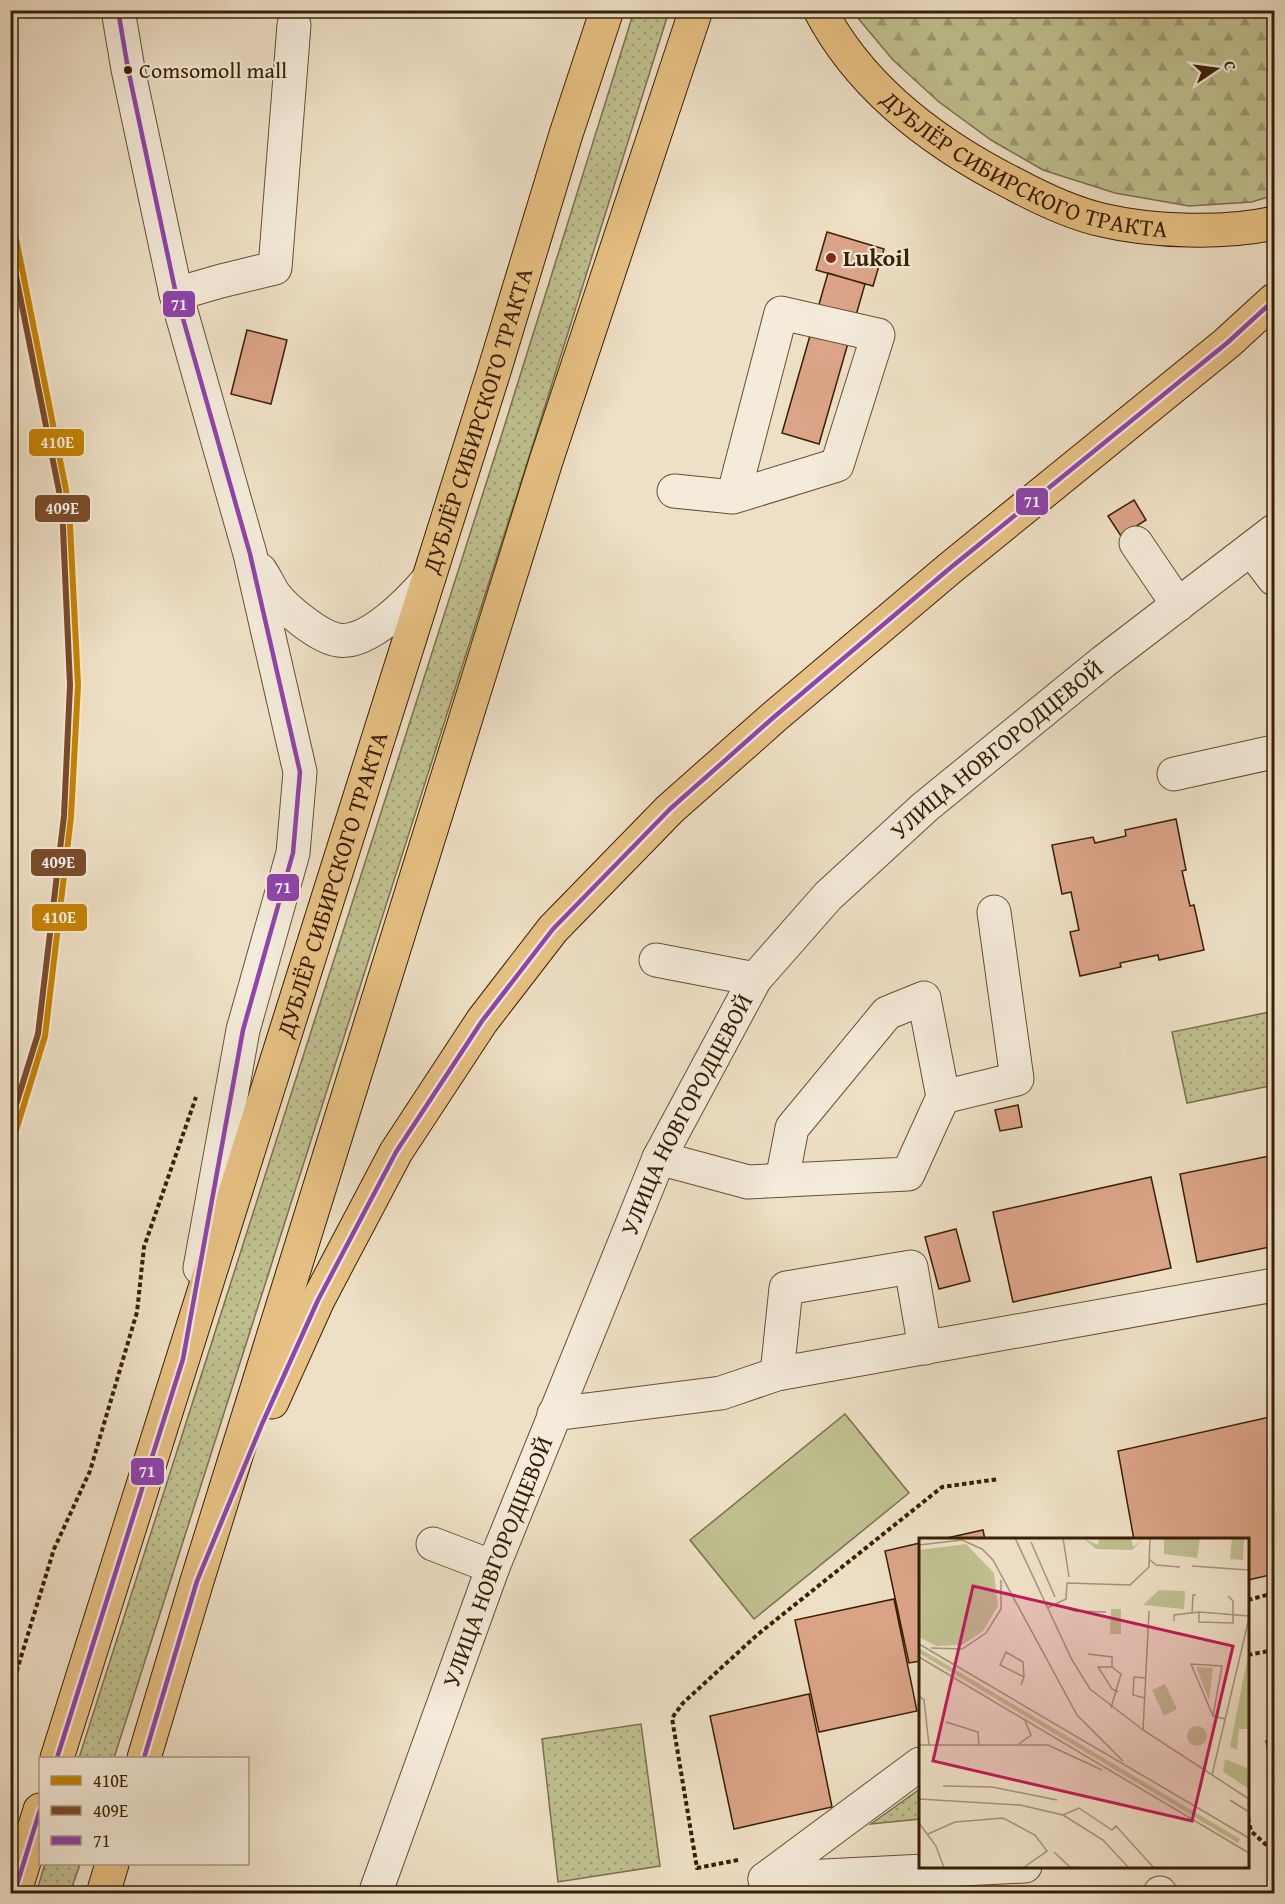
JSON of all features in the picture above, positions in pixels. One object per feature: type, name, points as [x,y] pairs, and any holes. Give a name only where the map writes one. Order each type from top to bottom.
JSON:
[{"type":"main road","points":[[566,134],[594,10]]},
{"type":"main road","name":"ДУБЛЁР СИБИРСКОГО ТРАКТА","points":[[57,1757],[495,368],[566,134],[607,10]]},
{"type":"main road","points":[[144,1757],[546,461],[696,10]]},
{"type":"main road","name":"ДУБЛЁР СИБИРСКОГО ТРАКТА","points":[[820,10],[845,51],[877,87],[924,130],[977,166],[1046,201],[1102,220],[1171,230],[1225,230],[1275,223]]},
{"type":"main road","points":[[197,1581],[262,1424],[318,1300],[396,1152],[482,1021],[553,928],[670,809],[774,717],[950,569],[1218,350],[1275,300]]},
{"type":"main road","points":[[14,1893],[39,1813]]},
{"type":"main road","points":[[104,1893],[111,1865]]},
{"type":"street","points":[[118,10],[128,69],[176,294],[250,554],[300,772],[293,853],[243,1030],[183,1359]]},
{"type":"street","points":[[176,294],[275,268],[294,25]]},
{"type":"street","points":[[674,491],[733,497],[837,465],[878,335],[781,313],[733,497]]},
{"type":"street","points":[[1263,540],[1275,579]]},
{"type":"street","name":"УЛИЦА НОВГОРОДЦЕВОЙ","points":[[375,1893],[493,1567],[659,1158],[755,979],[828,896],[925,807],[1103,662],[1263,540]]},
{"type":"street","points":[[1136,543],[1178,605]]},
{"type":"street","points":[[250,554],[275,595],[325,636],[339,641],[360,638],[393,615],[428,580]]},
{"type":"street","points":[[1174,774],[1274,750]]},
{"type":"street","points":[[943,1097],[1017,1079],[994,912]]},
{"type":"street","points":[[656,960],[755,979]]},
{"type":"street","points":[[659,1158],[748,1182],[908,1174],[943,1097],[924,998],[887,1013],[792,1128],[782,1180]]},
{"type":"street","points":[[777,1374],[786,1288],[911,1267],[925,1348]]},
{"type":"street","points":[[554,1414],[721,1393],[777,1374],[1275,1285]]},
{"type":"street","points":[[434,1544],[493,1567]]},
{"type":"street","points":[[757,1877],[919,1765]]},
{"type":"street","points":[[757,1877],[976,1868]]},
{"type":"path","points":[[10,1692],[54,1549],[90,1471],[137,1312],[144,1247],[198,1090]]},
{"type":"path","points":[[757,1877],[697,1868],[672,1718],[683,1703],[757,1635],[942,1487],[999,1479]]},
{"type":"path","points":[[1249,1600],[1275,1593]]},
{"type":"path","points":[[1249,1655],[1275,1650]]},
{"type":"path","points":[[1249,1822],[1251,1831],[1275,1852]]},
{"type":"green space","points":[[634,11],[669,11],[114,1757],[79,1757],[500,440]]},
{"type":"green space","points":[[852,11],[1274,11],[1274,195],[1252,202],[1189,206],[1115,193],[1043,170],[991,140],[939,102],[893,60]]},
{"type":"green space","points":[[1274,1011],[1274,1085],[1187,1103],[1172,1032]]},
{"type":"green space","points":[[845,1414],[909,1493],[754,1619],[690,1540]]},
{"type":"green space","points":[[641,1724],[660,1866],[558,1882],[542,1739]]},
{"type":"green space","points":[[919,1790],[919,1819],[871,1824]]},
{"type":"green space","points":[[45,1865],[80,1865],[70,1893],[36,1893]]},
{"type":"building","points":[[827,232],[884,249],[873,286],[816,270]]},
{"type":"building","points":[[828,273],[865,284],[819,444],[782,433]]},
{"type":"building","points":[[247,330],[287,340],[271,404],[231,394]]},
{"type":"building","points":[[1134,500],[1146,520],[1121,536],[1108,516]]},
{"type":"building","points":[[1176,819],[1186,870],[1182,871],[1190,906],[1194,905],[1204,950],[1159,960],[1158,955],[1120,963],[1121,967],[1080,976],[1070,932],[1079,930],[1071,892],[1062,894],[1052,845],[1093,837],[1095,843],[1126,836],[1125,830]]},
{"type":"building","points":[[1018,1105],[1022,1127],[1000,1131],[995,1110]]},
{"type":"building","points":[[1274,1155],[1274,1246],[1197,1262],[1180,1174]]},
{"type":"building","points":[[1151,1177],[1171,1268],[1013,1302],[993,1212]]},
{"type":"building","points":[[956,1229],[970,1281],[939,1289],[925,1237]]},
{"type":"building","points":[[1274,1416],[1274,1574],[1249,1580],[1249,1538],[1134,1538],[1118,1451]]},
{"type":"building","points":[[983,1530],[985,1538],[947,1538]]},
{"type":"building","points":[[919,1543],[919,1661],[909,1663],[885,1551]]},
{"type":"building","points":[[894,1599],[917,1711],[819,1732],[795,1620]]},
{"type":"building","points":[[809,1694],[832,1807],[734,1829],[710,1716]]},
{"type":"building","points":[[1274,1739],[1274,1777],[1266,1741]]},
{"type":"transit line","name":"71","points":[[57,1757],[183,1359],[243,1030],[293,853],[300,772],[250,554],[176,294],[128,69],[118,10]]},
{"type":"transit line","name":"410E","points":[[10,208],[69,505],[78,685],[71,817],[45,1036],[10,1150]]},
{"type":"transit line","name":"409E","points":[[10,246],[62,506],[70,685],[64,816],[38,1034],[10,1124]]},
{"type":"transit line","name":"71","points":[[144,1757],[197,1581],[262,1424],[318,1300],[396,1152],[482,1021],[553,929],[670,809],[774,717],[949,569],[1227,343],[1274,300]]},
{"type":"transit line","name":"71","points":[[14,1894],[39,1813]]},
{"type":"place","name":"Comsomoll mall","points":[[128,70]]},
{"type":"place","name":"Lukoil","points":[[831,258]]}]
